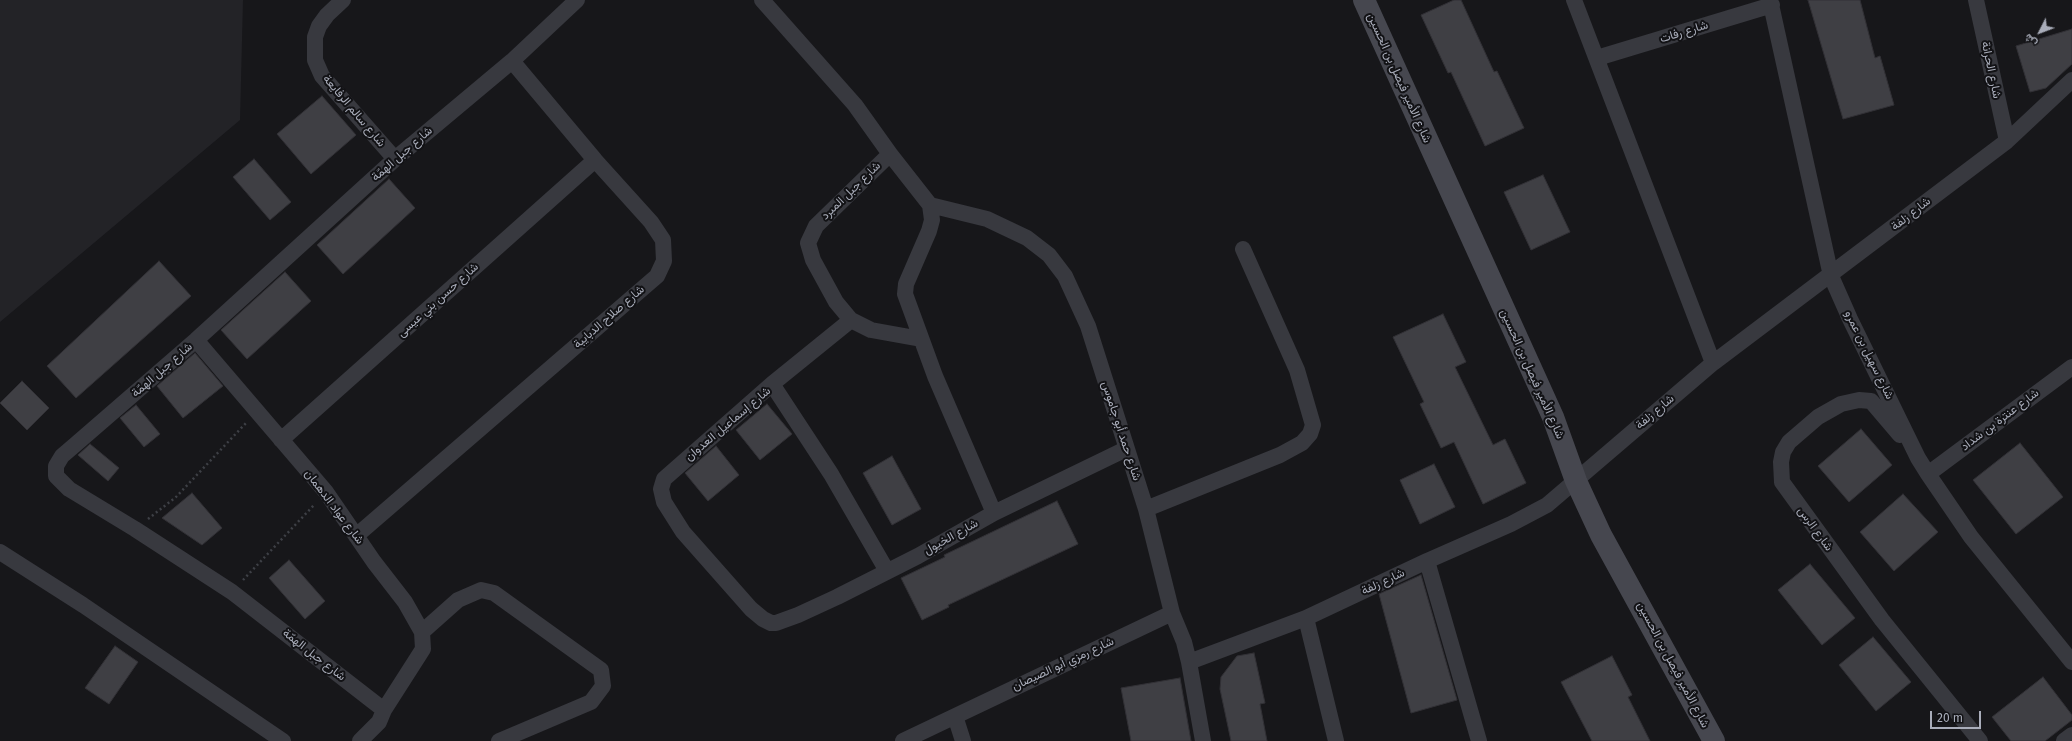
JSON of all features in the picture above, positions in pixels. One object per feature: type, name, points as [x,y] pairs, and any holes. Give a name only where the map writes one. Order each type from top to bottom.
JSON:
[{"type":"street","name":"شارع سالم الرفايعة","points":[[343,0],[327,15],[319,26],[315,38],[315,60],[322,76],[395,159]]},
{"type":"street","name":"شارع جبل الهمّة","points":[[384,710],[232,592],[62,484],[56,476],[56,466],[62,456],[196,340],[395,159],[512,61],[577,0]]},
{"type":"street","name":"شارع جبل المبرد","points":[[762,0],[855,105],[890,154],[816,226],[808,243],[813,260],[836,302],[851,320],[871,330],[921,339]]},
{"type":"street","name":"شارع الأمير فيصل بن الحسين","points":[[1364,0],[1553,417],[1576,481],[1601,535],[1714,741]]},
{"type":"street","points":[[1574,0],[1713,363]]},
{"type":"street","name":"شارع الحرانة","points":[[1976,0],[2007,141]]},
{"type":"street","name":"شارع رفات","points":[[1596,58],[1771,3]]},
{"type":"street","name":"شارع سهيل بن عمرو","points":[[1771,3],[1831,276],[1918,458],[1971,537],[2072,662]]},
{"type":"street","name":"شارع صلاح الدبايبة","points":[[356,536],[657,276],[664,261],[662,240],[651,222],[595,160],[512,61]]},
{"type":"street","name":"شارع زلفة","points":[[1189,662],[1306,618],[1529,515],[1546,505],[1576,481],[1638,425],[1713,363],[1831,276],[2007,141],[2072,80]]},
{"type":"street","points":[[890,154],[930,205],[932,220],[929,231],[906,284],[905,294],[934,376],[994,513]]},
{"type":"street","name":"شارع حسن بني عيسى","points":[[281,440],[595,160]]},
{"type":"street","name":"شارع حمد أبو جاموس","points":[[930,205],[987,219],[1027,238],[1049,255],[1065,276],[1088,326],[1146,509],[1172,614],[1184,642],[1189,662],[1203,741]]},
{"type":"street","points":[[1146,509],[1292,449],[1310,434],[1313,425],[1297,370],[1243,249]]},
{"type":"street","points":[[772,384],[851,320]]},
{"type":"street","name":"شارع عواد الدهمان","points":[[196,340],[326,492],[356,536],[405,602],[422,632]]},
{"type":"street","name":"شارع عنترة بن شداد","points":[[1928,474],[2072,367]]},
{"type":"street","name":"شارع إسماعيل العدوان","points":[[776,623],[771,623],[763,619],[751,609],[706,559],[672,517],[664,502],[661,489],[664,479],[676,467],[772,384],[831,474],[887,571]]},
{"type":"street","name":"شارع الرس","points":[[1918,458],[1879,409],[1867,399],[1859,400],[1841,404],[1830,409],[1796,434],[1783,452],[1781,477],[1789,493],[1882,620],[1980,741]]},
{"type":"street","name":"شارع الخيول","points":[[776,623],[798,616],[918,556],[994,513],[1126,449]]},
{"type":"street","points":[[0,552],[83,605],[283,741]]},
{"type":"street","points":[[1427,561],[1479,741]]},
{"type":"street","points":[[360,741],[379,722],[384,710],[422,649],[422,632],[458,600],[481,590],[494,593],[601,670],[603,686],[591,702],[499,741]]},
{"type":"street","name":"شارع رمزي أبو الصيصان","points":[[903,741],[1172,614]]},
{"type":"street","points":[[1306,618],[1336,741]]},
{"type":"street","points":[[955,716],[963,741]]},
{"type":"street","points":[[2064,741],[2072,735]]},
{"type":"path","points":[[135,529],[176,497],[256,412]]},
{"type":"path","points":[[232,592],[326,492]]},
{"type":"shaded area","points":[[0,0],[243,0],[240,120],[0,322]]},
{"type":"building","points":[[1454,0],[1461,0],[1494,72],[1497,71],[1524,128],[1485,146],[1451,72],[1448,73],[1421,15]]},
{"type":"building","points":[[1808,0],[1860,0],[1875,58],[1880,56],[1894,105],[1843,119]]},
{"type":"building","points":[[2072,29],[2072,64],[2046,88],[2030,92],[2016,46]]},
{"type":"building","points":[[322,96],[356,135],[311,174],[277,134]]},
{"type":"building","points":[[254,159],[291,202],[270,220],[233,177]]},
{"type":"building","points":[[1543,175],[1570,232],[1531,250],[1504,192]]},
{"type":"building","points":[[389,179],[415,208],[343,274],[317,245]]},
{"type":"building","points":[[159,261],[191,296],[76,398],[47,366]]},
{"type":"building","points":[[285,272],[311,301],[247,359],[221,330]]},
{"type":"building","points":[[1443,314],[1466,362],[1455,367],[1493,445],[1505,439],[1526,483],[1483,504],[1454,442],[1441,448],[1420,404],[1424,402],[1393,337]]},
{"type":"building","points":[[195,353],[223,386],[183,418],[157,386]]},
{"type":"building","points":[[22,381],[49,408],[27,430],[0,403]]},
{"type":"building","points":[[767,404],[792,434],[760,460],[736,430]]},
{"type":"building","points":[[136,405],[160,434],[144,447],[120,418]]},
{"type":"building","points":[[1861,429],[1892,465],[1849,502],[1818,466]]},
{"type":"building","points":[[2020,443],[2063,497],[2016,534],[1973,480]]},
{"type":"building","points":[[90,444],[119,468],[108,481],[78,455]]},
{"type":"building","points":[[716,446],[739,475],[708,501],[685,473]]},
{"type":"building","points":[[892,456],[921,509],[892,525],[863,473]]},
{"type":"building","points":[[1434,464],[1455,507],[1420,524],[1400,480]]},
{"type":"building","points":[[192,493],[222,528],[202,545],[162,518]]},
{"type":"building","points":[[1903,494],[1938,532],[1894,571],[1860,532]]},
{"type":"building","points":[[1057,501],[1078,544],[948,605],[949,607],[922,620],[901,578],[945,557],[944,555]]},
{"type":"building","points":[[289,560],[325,601],[305,619],[269,578]]},
{"type":"building","points":[[1810,564],[1855,618],[1822,645],[1778,590]]},
{"type":"building","points":[[1421,575],[1457,700],[1411,713],[1379,594]]},
{"type":"building","points":[[1873,637],[1911,682],[1876,711],[1839,665]]},
{"type":"building","points":[[115,646],[138,662],[109,704],[85,688]]},
{"type":"building","points":[[1254,653],[1265,703],[1260,704],[1267,741],[1231,741],[1220,689],[1221,677],[1237,656]]},
{"type":"building","points":[[1612,656],[1632,695],[1628,697],[1650,741],[1592,741],[1561,682]]},
{"type":"building","points":[[2043,677],[2072,715],[2072,720],[2045,741],[2011,741],[1992,717]]},
{"type":"building","points":[[1180,678],[1191,741],[1131,741],[1121,688]]}]
